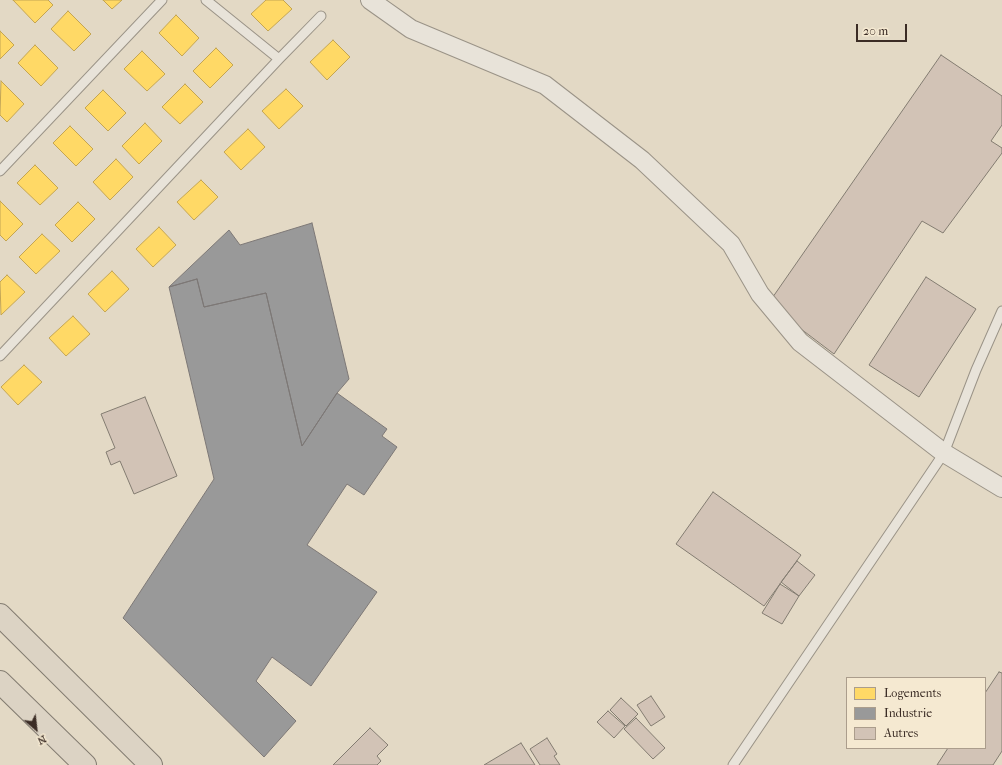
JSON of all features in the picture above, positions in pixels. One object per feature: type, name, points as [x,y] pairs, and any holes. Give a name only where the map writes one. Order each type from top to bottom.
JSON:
[{"type":"highway","points":[[0,615],[151,765]]},
{"type":"highway","points":[[0,682],[85,765]]},
{"type":"street","points":[[370,0],[411,29],[545,85],[642,160],[731,244],[760,294],[800,342],[944,453],[1002,488]]},
{"type":"lane","points":[[0,171],[162,0]]},
{"type":"lane","points":[[206,0],[279,59]]},
{"type":"lane","points":[[0,356],[321,16]]},
{"type":"lane","points":[[732,765],[944,453],[976,370],[1002,311]]},
{"type":"building: Logements","points":[[13,0],[48,0],[53,5],[35,23]]},
{"type":"building: Logements","points":[[103,0],[122,0],[112,9]]},
{"type":"building: Logements","points":[[266,0],[283,0],[292,9],[268,31],[251,14]]},
{"type":"building: Logements","points":[[68,11],[91,34],[74,51],[51,29]]},
{"type":"building: Logements","points":[[176,15],[199,38],[182,56],[159,33]]},
{"type":"building: Logements","points":[[0,31],[14,45],[0,59]]},
{"type":"building: Logements","points":[[333,40],[350,57],[327,80],[310,62]]},
{"type":"building: Logements","points":[[35,45],[58,68],[41,86],[18,63]]},
{"type":"building: Logements","points":[[216,48],[233,65],[210,88],[193,71]]},
{"type":"building: Logements","points":[[142,51],[165,74],[147,91],[124,69]]},
{"type":"building: Logements","points":[[1,81],[24,104],[7,122],[0,115]]},
{"type":"building: Logements","points":[[185,84],[203,102],[180,124],[162,107]]},
{"type":"building: Logements","points":[[286,89],[303,106],[279,129],[262,111]]},
{"type":"building: Logements","points":[[103,90],[126,113],[108,131],[85,108]]},
{"type":"building: Logements","points":[[145,123],[162,141],[139,164],[122,146]]},
{"type":"building: Logements","points":[[70,126],[93,149],[76,166],[53,143]]},
{"type":"building: Logements","points":[[248,129],[265,147],[241,170],[224,152]]},
{"type":"building: Logements","points":[[116,159],[133,177],[110,200],[93,182]]},
{"type":"building: Logements","points":[[35,165],[58,188],[40,205],[17,183]]},
{"type":"building: Logements","points":[[201,180],[218,197],[194,220],[177,202]]},
{"type":"building: Logements","points":[[0,201],[23,224],[6,241],[0,235]]},
{"type":"building: Logements","points":[[78,202],[95,219],[72,242],[55,225]]},
{"type":"building: Logements","points":[[159,227],[176,245],[153,267],[136,249]]},
{"type":"building: Logements","points":[[42,234],[60,251],[36,274],[19,257]]},
{"type":"building: Logements","points":[[112,271],[129,289],[105,312],[88,294]]},
{"type":"building: Logements","points":[[7,275],[25,292],[1,315],[0,282]]},
{"type":"building: Logements","points":[[73,316],[90,334],[66,356],[49,338]]},
{"type":"building: Logements","points":[[24,365],[42,382],[18,405],[1,387]]},
{"type":"building: Industrie","points":[[312,223],[349,379],[337,393],[302,446],[266,293],[204,307],[197,279],[169,287],[229,230],[240,245]]},
{"type":"building: Industrie","points":[[197,279],[204,307],[266,293],[302,446],[337,393],[387,429],[382,436],[397,447],[364,495],[347,484],[307,545],[377,592],[311,686],[272,657],[256,681],[296,721],[264,757],[123,618],[214,479],[169,287]]},
{"type":"building: Autres","points":[[941,55],[1002,96],[1002,125],[991,141],[1002,148],[1002,153],[943,233],[922,221],[834,354],[768,304]]},
{"type":"building: Autres","points":[[926,277],[976,309],[919,397],[869,365]]},
{"type":"building: Autres","points":[[145,397],[177,476],[134,494],[120,461],[111,465],[106,452],[115,448],[101,414]]},
{"type":"building: Autres","points":[[713,492],[801,555],[764,606],[676,544]]},
{"type":"building: Autres","points":[[797,561],[815,575],[799,596],[781,582]]},
{"type":"building: Autres","points":[[780,584],[799,596],[782,624],[762,613]]},
{"type":"building: Autres","points":[[999,672],[1002,673],[1002,751],[993,765],[937,765],[947,749],[986,749],[986,692]]},
{"type":"building: Autres","points":[[651,696],[665,717],[651,726],[637,705]]},
{"type":"building: Autres","points":[[621,698],[638,714],[626,726],[610,710]]},
{"type":"building: Autres","points":[[608,711],[625,726],[614,738],[597,722]]},
{"type":"building: Autres","points":[[636,718],[665,748],[653,759],[624,729]]},
{"type":"building: Autres","points":[[370,728],[388,745],[377,756],[381,761],[377,765],[333,765]]},
{"type":"building: Autres","points":[[547,738],[557,754],[554,756],[560,765],[540,765],[530,749]]},
{"type":"building: Autres","points":[[521,743],[535,765],[484,765]]}]
